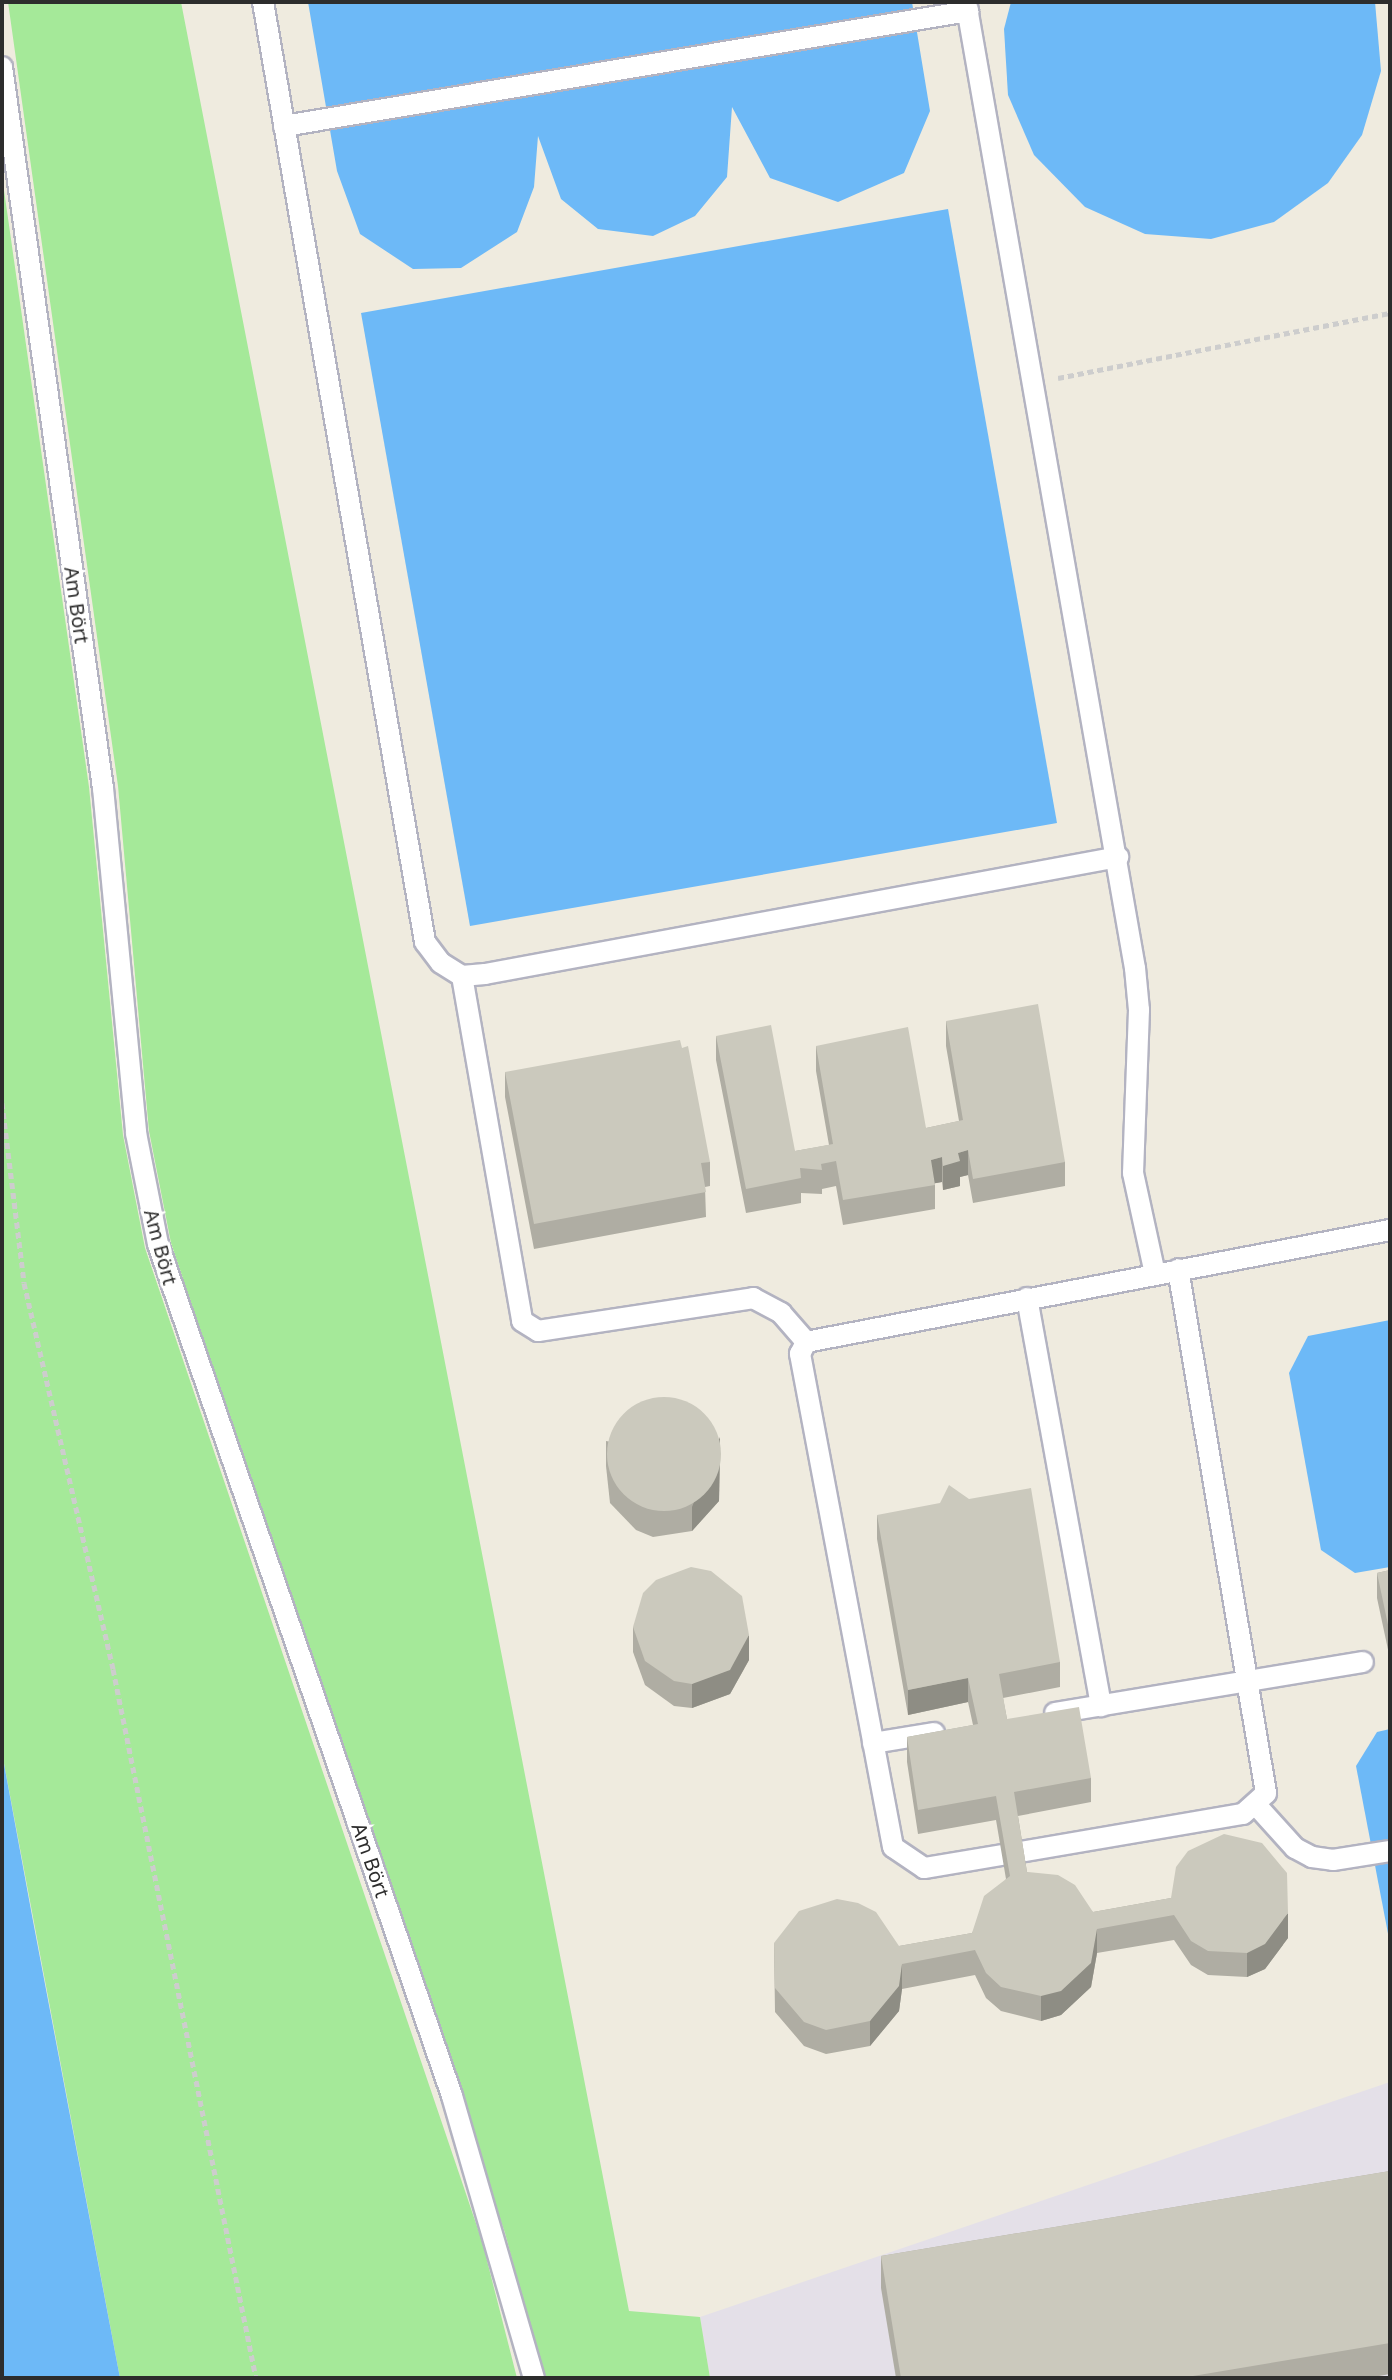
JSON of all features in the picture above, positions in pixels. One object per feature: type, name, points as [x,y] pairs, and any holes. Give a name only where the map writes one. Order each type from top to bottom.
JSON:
[{"type":"lane","points":[[263,2],[425,942],[441,963],[462,976],[1118,857]]},
{"type":"lane","points":[[284,126],[967,6],[1118,857],[1139,1010],[1133,1173],[1155,1274]]},
{"type":"lane","name":"Am Bört","points":[[2,67],[103,788],[136,1133],[158,1244],[452,2096],[534,2378]]},
{"type":"lane","points":[[462,976],[522,1321],[538,1331],[753,1298],[781,1313],[806,1342]]},
{"type":"lane","points":[[806,1342],[1390,1230]]},
{"type":"lane","points":[[806,1342],[800,1354],[893,1847],[924,1868],[1243,1814],[1257,1806],[1266,1793],[1178,1269]]},
{"type":"lane","points":[[1027,1298],[1101,1706]]},
{"type":"lane","points":[[1031,1717],[1363,1662]]},
{"type":"lane","points":[[873,1743],[959,1729]]},
{"type":"lane","points":[[1257,1806],[1295,1848],[1312,1857],[1333,1860],[1390,1851]]},
{"type":"path","points":[[1034,382],[1390,313]]},
{"type":"path","points":[[2,1103],[24,1283],[113,1669],[256,2378]]},
{"type":"shaded area","points":[[1390,2082],[1390,2378],[710,2378],[700,2317]]},
{"type":"green space","points":[[8,2],[181,2],[629,2311],[700,2317],[710,2378],[544,2378],[505,2233],[171,1243],[149,1131],[118,786]]},
{"type":"green space","points":[[2,176],[89,787],[123,1135],[145,1248],[482,2241],[517,2378],[120,2378],[2,1753]]},
{"type":"water","points":[[308,2],[912,2],[930,111],[904,173],[838,202],[770,178],[732,107],[727,177],[695,216],[653,236],[598,229],[561,199],[538,136],[534,187],[517,232],[461,268],[413,269],[360,234],[337,171]]},
{"type":"water","points":[[1011,2],[1375,2],[1381,71],[1362,135],[1328,183],[1274,222],[1211,239],[1145,234],[1085,207],[1034,155],[1008,95],[1004,29]]},
{"type":"water","points":[[948,209],[1057,823],[470,926],[361,313]]},
{"type":"water","points":[[1390,1320],[1390,1567],[1355,1573],[1321,1550],[1289,1373],[1308,1336]]},
{"type":"water","points":[[1390,1729],[1390,1944],[1356,1766],[1377,1732]]},
{"type":"water","points":[[2,1753],[33,1921],[120,2378],[2,2378]]},
{"type":"building","points":[[1038,1004],[1065,1162],[973,1179],[968,1150],[958,1153],[960,1161],[943,1166],[942,1157],[931,1160],[935,1185],[843,1200],[836,1161],[821,1164],[822,1170],[800,1168],[801,1178],[746,1189],[716,1036],[771,1025],[795,1151],[833,1144],[816,1046],[908,1027],[926,1128],[963,1120],[946,1021]]},
{"type":"building","points":[[680,1040],[682,1048],[688,1046],[710,1162],[701,1163],[706,1192],[534,1224],[505,1072]]},
{"type":"building","points":[[664,1397],[696,1406],[712,1422],[721,1454],[712,1486],[696,1502],[664,1511],[632,1502],[616,1486],[607,1454],[616,1422],[632,1406]]},
{"type":"building","points":[[949,1485],[969,1499],[1031,1488],[1060,1662],[999,1674],[1007,1719],[1079,1707],[1091,1778],[1014,1792],[1027,1872],[1058,1875],[1075,1885],[1093,1912],[1171,1898],[1176,1867],[1188,1851],[1224,1834],[1262,1843],[1287,1873],[1288,1913],[1265,1944],[1247,1953],[1208,1951],[1191,1941],[1174,1915],[1097,1929],[1091,1963],[1061,1991],[1041,1996],[1001,1987],[986,1973],[975,1950],[902,1964],[899,1986],[870,2021],[826,2030],[804,2022],[775,1988],[774,1943],[799,1911],[837,1899],[858,1903],[876,1912],[899,1946],[972,1933],[984,1896],[1010,1876],[996,1796],[918,1810],[907,1737],[978,1724],[968,1678],[908,1690],[877,1515],[940,1503]]},
{"type":"building","points":[[691,1567],[711,1571],[742,1596],[749,1635],[730,1670],[692,1684],[674,1681],[645,1661],[633,1627],[643,1593],[656,1580]]},
{"type":"building","points":[[1390,1570],[1390,1634],[1377,1573]]},
{"type":"building","points":[[1390,2171],[1390,2343],[1181,2378],[901,2378],[881,2256]]}]
